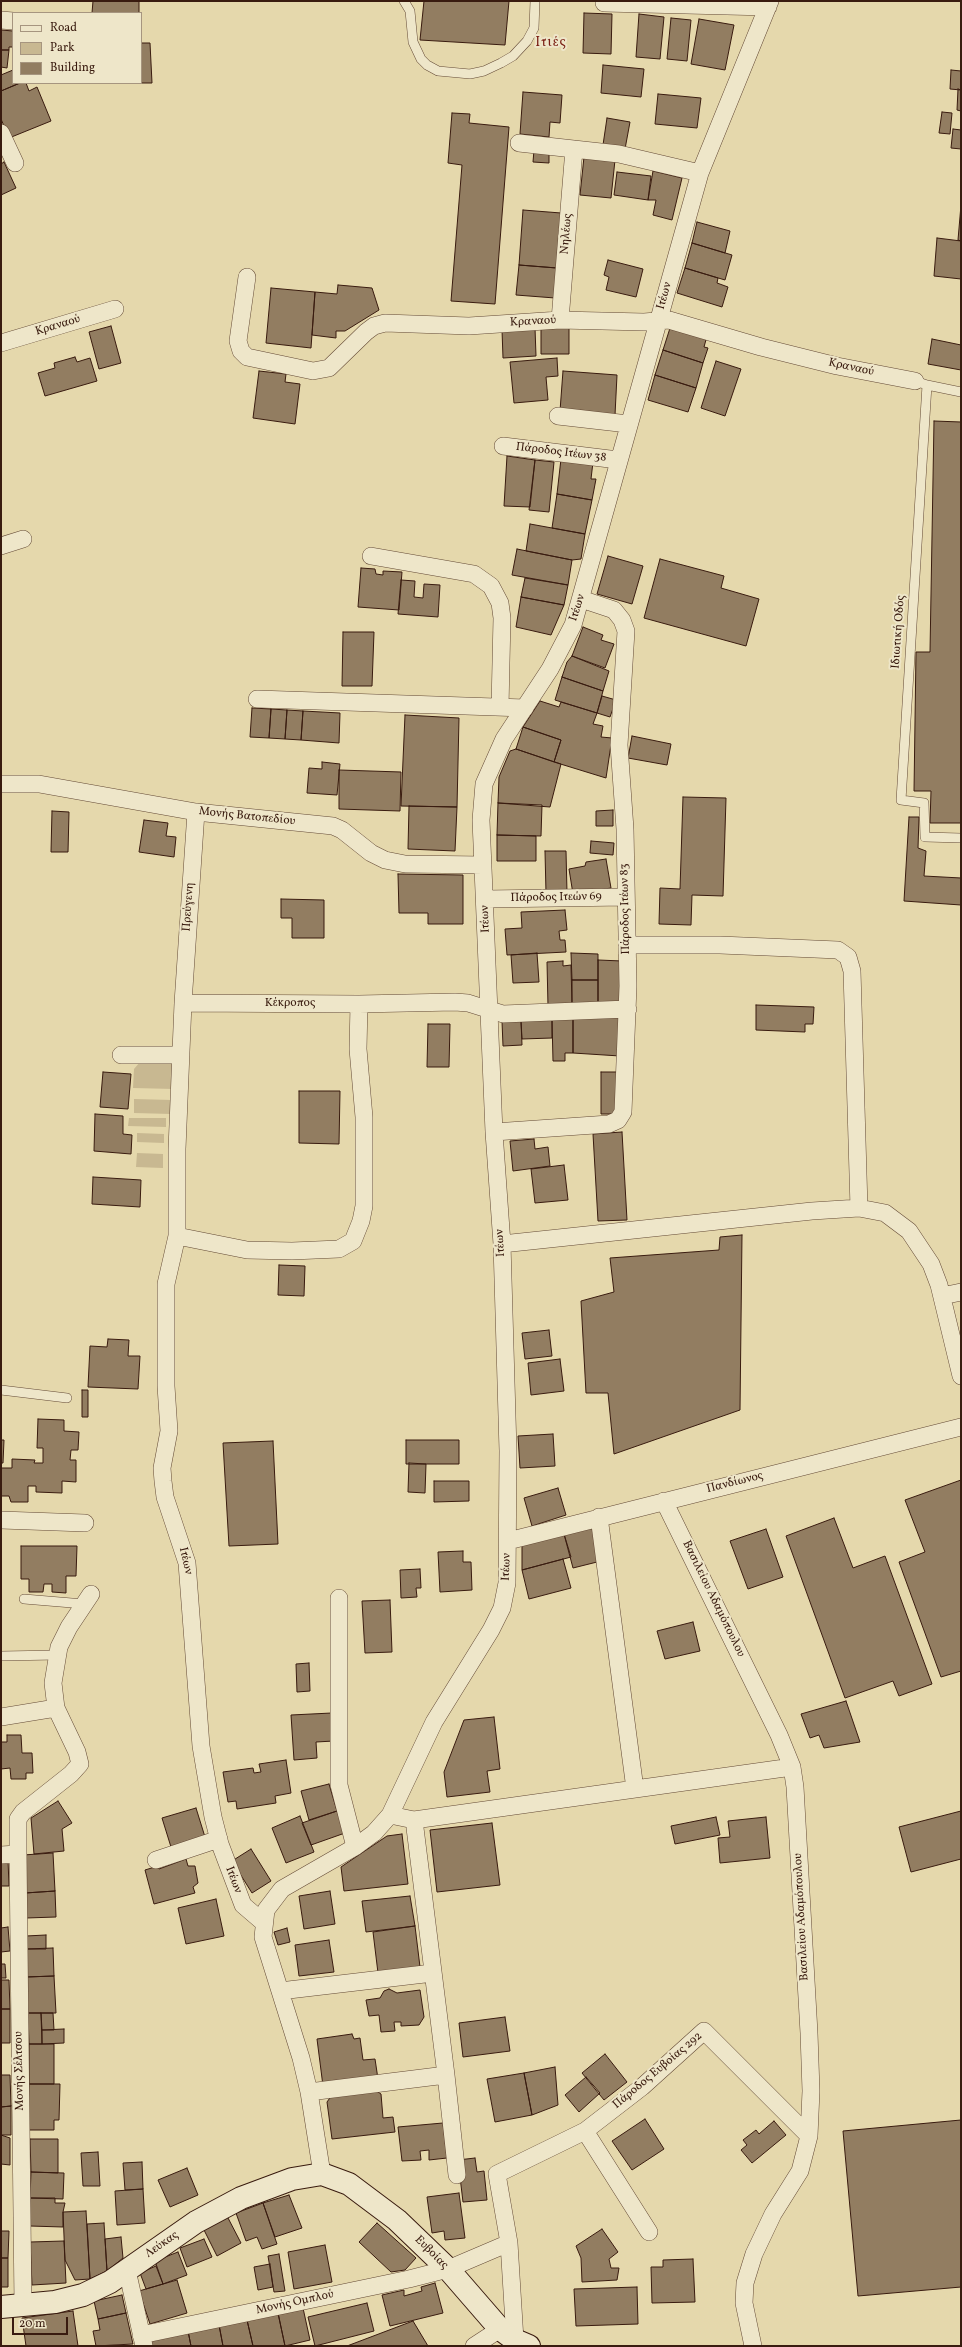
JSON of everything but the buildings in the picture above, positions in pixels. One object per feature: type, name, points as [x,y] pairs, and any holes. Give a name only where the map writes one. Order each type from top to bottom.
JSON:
[{"type":"main road","name":"Λεύκας","points":[[1,2307],[55,2302],[83,2295],[110,2282],[196,2222],[241,2198],[292,2179],[322,2174]]},
{"type":"main road","name":"Ευβοίας","points":[[322,2174],[349,2184],[397,2220],[448,2269],[515,2338]]},
{"type":"street","points":[[604,3],[769,4]]},
{"type":"street","name":"Ιτέων","points":[[322,2174],[309,2092],[294,2034],[264,1941],[266,1910],[282,1890],[355,1847],[374,1833],[390,1815],[434,1722],[492,1630],[502,1608],[507,1583],[508,1450],[502,1244],[494,1132],[486,900],[481,820],[484,784],[496,753],[525,708],[564,642],[581,599],[628,424],[700,173],[769,4]]},
{"type":"street","points":[[1,20],[12,21]]},
{"type":"street","points":[[1,133],[15,163]]},
{"type":"street","points":[[519,143],[618,154],[700,173]]},
{"type":"street","name":"Νηλέως","points":[[560,320],[574,149]]},
{"type":"street","name":"Κραναού","points":[[247,277],[238,341],[241,351],[247,357],[313,371],[329,368],[366,332],[374,326],[385,323],[468,326],[560,320],[658,321],[683,322],[761,347],[921,383]]},
{"type":"street","name":"Κραναού","points":[[1,342],[115,309]]},
{"type":"street","points":[[558,416],[628,424]]},
{"type":"street","name":"Πάροδος Ιτέων 38","points":[[503,446],[618,460]]},
{"type":"street","points":[[1,546],[23,539]]},
{"type":"street","points":[[371,556],[474,574],[491,586],[500,603],[502,618],[500,707]]},
{"type":"street","name":"Πάροδος Ιτέων 83","points":[[494,1132],[609,1124],[618,1120],[623,1112],[628,1009],[625,828],[619,749],[626,631],[622,620],[614,610],[581,599]]},
{"type":"street","points":[[258,699],[525,708]]},
{"type":"street","name":"Μονής Βατοπεδίου","points":[[1,784],[39,784],[196,812],[334,826],[342,830],[371,854],[395,863],[483,865]]},
{"type":"street","name":"Πρεύγενη","points":[[183,1003],[196,812]]},
{"type":"street","name":"Πάροδος Ιτεών 69","points":[[486,900],[626,897]]},
{"type":"street","points":[[627,945],[720,945],[838,950],[848,957],[852,971],[859,1208]]},
{"type":"street","name":"Κέκροπος","points":[[183,1003],[359,1004],[455,1002],[468,1003],[503,1014],[628,1009]]},
{"type":"street","points":[[183,1003],[177,1236],[247,1250],[292,1251],[339,1249],[353,1241],[362,1220],[364,1206],[364,1117],[358,1049],[359,1004]]},
{"type":"street","points":[[121,1055],[181,1055]]},
{"type":"street","points":[[502,1244],[859,1208],[885,1213],[909,1231],[932,1264],[942,1296],[961,1376]]},
{"type":"street","name":"Ιτέων","points":[[177,1236],[166,1284],[166,1386],[169,1431],[162,1475],[165,1497],[187,1563],[201,1746],[209,1798],[219,1839],[243,1905],[264,1923]]},
{"type":"street","points":[[942,1296],[961,1292]]},
{"type":"street","name":"Πανδίωνος","points":[[508,1540],[961,1427]]},
{"type":"street","name":"Βασιλείου Αδαμόπουλου","points":[[664,1501],[760,1696],[792,1767],[795,1787],[809,2033],[809,2136],[800,2170],[754,2254],[746,2283],[744,2304],[753,2346]]},
{"type":"street","points":[[599,1517],[635,1789]]},
{"type":"street","points":[[1,1520],[85,1522]]},
{"type":"street","points":[[339,1598],[338,1785],[355,1847]]},
{"type":"street","points":[[1,1717],[56,1708],[53,1683],[57,1655],[69,1627],[87,1599]]},
{"type":"street","name":"Μονής Σέλτσου","points":[[23,2305],[9,1855],[18,1819],[23,1812],[71,1774],[80,1764],[77,1752],[56,1708]]},
{"type":"street","points":[[390,1815],[414,1820],[792,1767]]},
{"type":"street","points":[[414,1820],[446,2075],[456,2175]]},
{"type":"street","points":[[156,1860],[219,1839]]},
{"type":"street","points":[[280,1991],[433,1973]]},
{"type":"street","name":"Πάροδος Ευβοίας 292","points":[[509,2243],[498,2174],[585,2131],[642,2087],[704,2031],[809,2136]]},
{"type":"street","points":[[309,2092],[446,2075]]},
{"type":"street","points":[[585,2131],[649,2232]]},
{"type":"street","points":[[448,2269],[509,2243],[515,2338],[474,2346]]},
{"type":"street","name":"Μονής Ομπλού","points":[[143,2340],[373,2288],[448,2269]]},
{"type":"street","points":[[127,2270],[143,2340]]},
{"type":"lane","points":[[404,1],[410,10],[413,42],[421,59],[427,65],[438,70],[470,74],[484,71],[501,63],[513,56],[527,41],[534,28],[535,1]]},
{"type":"lane","points":[[921,383],[961,392]]},
{"type":"lane","name":"Ιδιωτική Οδός","points":[[921,383],[901,800],[924,802],[925,837],[961,838]]},
{"type":"lane","points":[[1,1390],[67,1398]]},
{"type":"lane","points":[[24,1599],[87,1599]]},
{"type":"lane","points":[[1,1656],[57,1655]]},
{"type":"green space","points":[[140,1062],[175,1063],[174,1089],[133,1088],[134,1069]]},
{"type":"green space","points":[[134,1099],[172,1100],[171,1114],[134,1113]]},
{"type":"green space","points":[[129,1118],[166,1118],[166,1127],[128,1126]]},
{"type":"green space","points":[[137,1133],[164,1134],[164,1143],[137,1142]]},
{"type":"green space","points":[[137,1153],[163,1154],[163,1168],[136,1167]]},
{"type":"district","name":"Ιτιές","points":[[551,43]]}]
